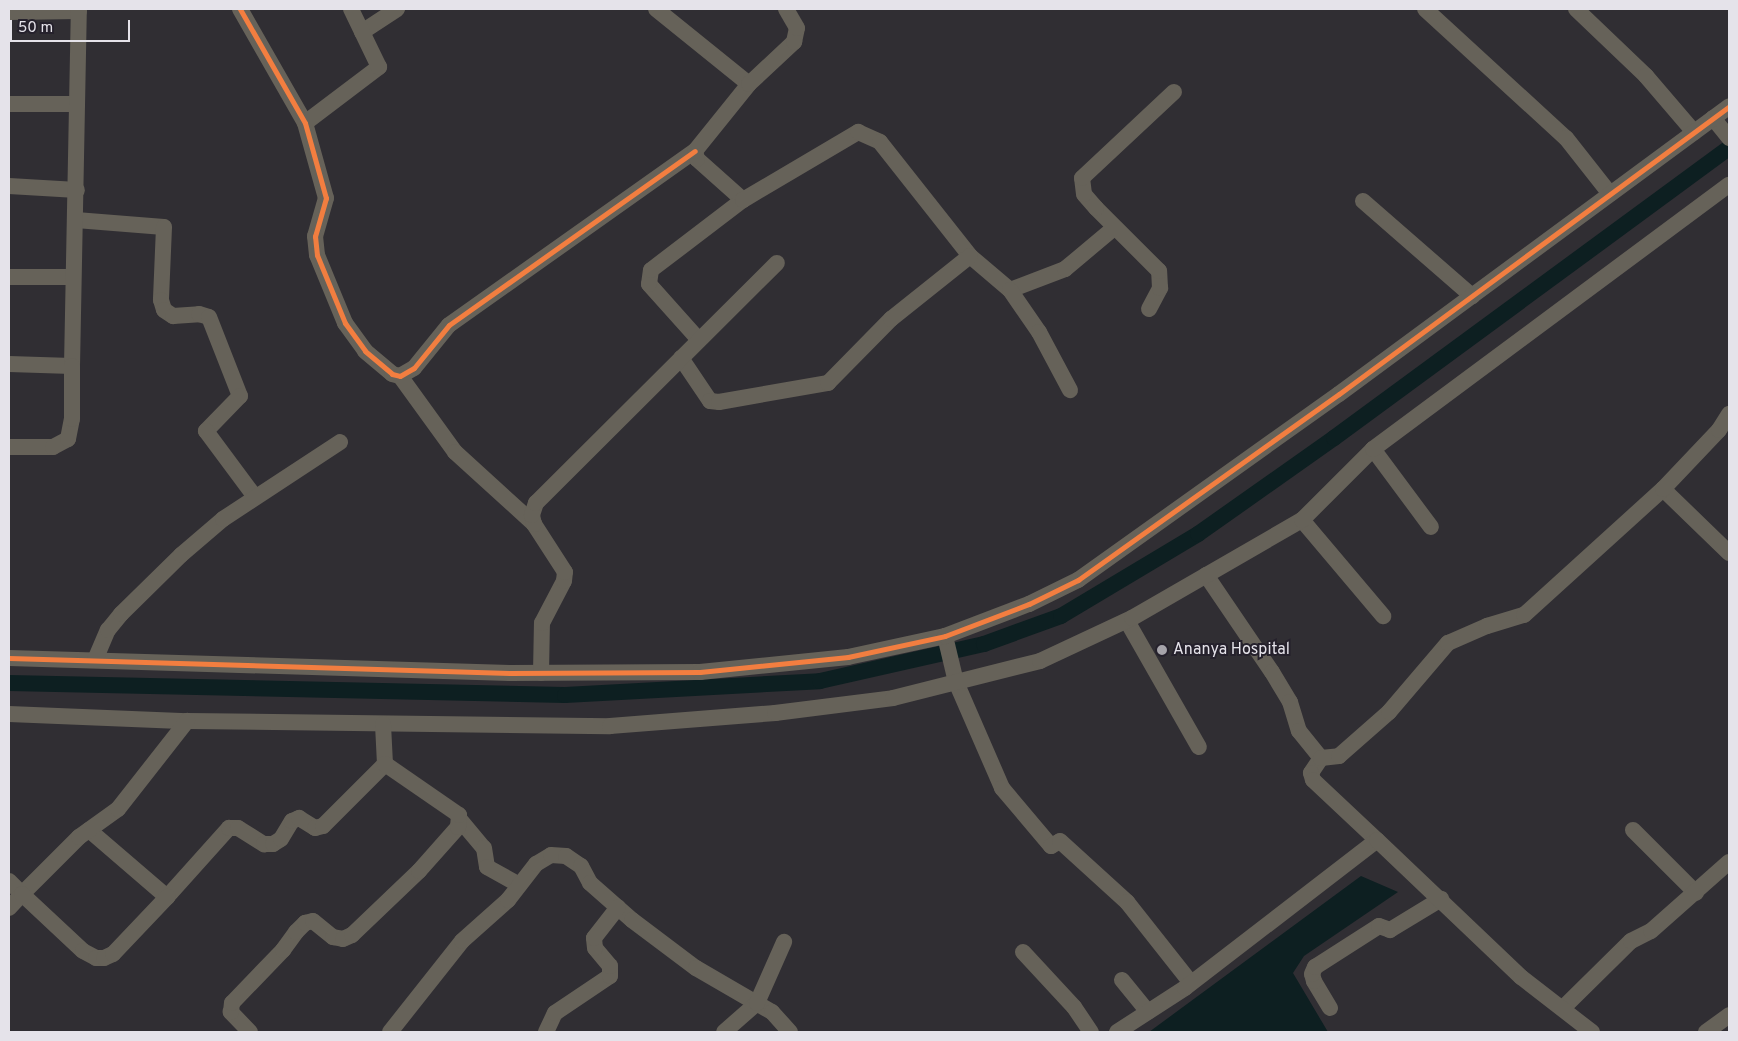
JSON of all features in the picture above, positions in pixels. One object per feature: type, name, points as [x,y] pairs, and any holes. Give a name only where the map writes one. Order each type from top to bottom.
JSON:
[{"type":"street","points":[[240,9],[305,122],[326,198],[315,236],[317,256],[345,323],[378,364],[400,376],[455,452],[534,524],[565,572],[564,581],[542,623],[541,673]]},
{"type":"street","points":[[305,122],[379,67],[351,9]]},
{"type":"street","points":[[362,32],[397,9]]},
{"type":"street","points":[[656,9],[749,84]]},
{"type":"street","points":[[400,376],[414,368],[450,324],[695,151],[749,84],[794,42],[797,28],[786,9]]},
{"type":"street","points":[[1425,9],[1566,138],[1610,194]]},
{"type":"street","points":[[1576,9],[1646,76],[1694,132]]},
{"type":"street","points":[[9,12],[79,10],[72,419],[68,439],[53,447],[9,446]]},
{"type":"street","points":[[1149,309],[1160,288],[1159,271],[1114,228],[1084,194],[1082,178],[1174,92]]},
{"type":"street","points":[[9,104],[77,104]]},
{"type":"street","points":[[9,658],[541,673],[700,672],[848,657],[946,639],[1029,604],[1078,580],[1472,296],[1729,106]]},
{"type":"street","points":[[1713,118],[1728,136]]},
{"type":"street","points":[[699,340],[649,284],[648,277],[655,267],[743,200],[845,137],[858,132],[866,133],[880,142],[970,256],[1010,290],[1039,332],[1070,390]]},
{"type":"street","points":[[695,151],[697,159],[743,200]]},
{"type":"street","points":[[9,714],[187,721],[610,726],[694,720],[893,698],[954,676],[1040,660],[1127,621],[1302,520],[1373,449],[1729,185]]},
{"type":"street","points":[[9,186],[77,190]]},
{"type":"street","points":[[1363,201],[1472,296]]},
{"type":"street","points":[[76,220],[164,227],[161,300],[164,310],[173,316],[199,314],[209,317],[240,396],[206,430],[255,497]]},
{"type":"street","points":[[1010,290],[1071,266],[1114,228]]},
{"type":"street","points":[[681,358],[710,400],[719,402],[828,383],[898,313],[970,256]]},
{"type":"street","points":[[534,524],[532,515],[536,503],[552,484],[777,263]]},
{"type":"street","points":[[9,277],[73,277]]},
{"type":"street","points":[[9,364],[72,366]]},
{"type":"street","points":[[1321,758],[1339,756],[1389,712],[1448,643],[1487,626],[1524,615],[1663,489],[1720,430],[1729,414]]},
{"type":"street","points":[[95,660],[108,630],[141,592],[222,519],[340,442]]},
{"type":"street","points":[[1373,449],[1431,527]]},
{"type":"street","points":[[1663,489],[1729,553]]},
{"type":"street","points":[[1302,520],[1383,616]]},
{"type":"street","points":[[1206,575],[1272,672],[1290,702],[1299,731],[1321,758]]},
{"type":"street","points":[[1127,621],[1199,747]]},
{"type":"street","points":[[946,639],[954,676],[1002,788],[1051,846],[1060,841],[1127,902],[1191,983]]},
{"type":"street","points":[[9,908],[89,830],[118,809],[187,721]]},
{"type":"street","points":[[9,881],[83,951],[96,958],[113,954],[229,828],[238,828],[264,844],[273,844],[281,839],[292,821],[300,818],[315,828],[323,826],[385,764],[384,724]]},
{"type":"street","points":[[1321,758],[1311,774],[1313,780],[1521,977],[1592,1032]]},
{"type":"street","points":[[385,764],[459,815],[484,848],[487,866],[519,885]]},
{"type":"street","points":[[250,1032],[231,1012],[232,1003],[283,950],[296,932],[313,921],[333,937],[343,939],[352,935],[419,871],[461,820]]},
{"type":"street","points":[[89,830],[166,897]]},
{"type":"street","points":[[1634,830],[1696,893]]},
{"type":"street","points":[[1117,1032],[1191,983],[1327,882],[1377,840]]},
{"type":"street","points":[[390,1032],[451,954],[519,885],[536,864],[551,855],[566,856],[580,866],[590,883],[618,907],[696,968],[772,1012],[790,1032]]},
{"type":"street","points":[[1563,1008],[1631,941],[1652,931],[1729,862]]},
{"type":"street","points":[[1330,1008],[1314,982],[1312,974],[1315,967],[1379,926],[1390,930],[1441,900]]},
{"type":"street","points":[[546,1032],[555,1012],[610,976],[610,966],[595,948],[594,938],[618,907]]},
{"type":"street","points":[[724,1032],[757,1003],[784,942]]},
{"type":"street","points":[[1023,952],[1074,1007],[1091,1032]]},
{"type":"street","points":[[1122,980],[1148,1012]]},
{"type":"street","points":[[1706,1032],[1729,1015]]},
{"type":"shaded area","points":[[1361,876],[1398,892],[1304,956],[1293,973],[1328,1032],[1149,1032]]},
{"type":"waterway","points":[[9,683],[565,695],[820,681],[984,644],[1061,616],[1198,534],[1334,438],[1729,148]]},
{"type":"cycle path","points":[[240,9],[305,123],[326,198],[315,236],[317,255],[345,323],[365,351],[392,374],[400,376],[414,368],[449,325],[695,151]]},
{"type":"cycle path","points":[[9,658],[510,673],[700,672],[848,657],[945,636],[1029,604],[1078,580],[1339,394],[1729,106]]},
{"type":"place","name":"Ananya Hospital","points":[[1162,650]]}]
